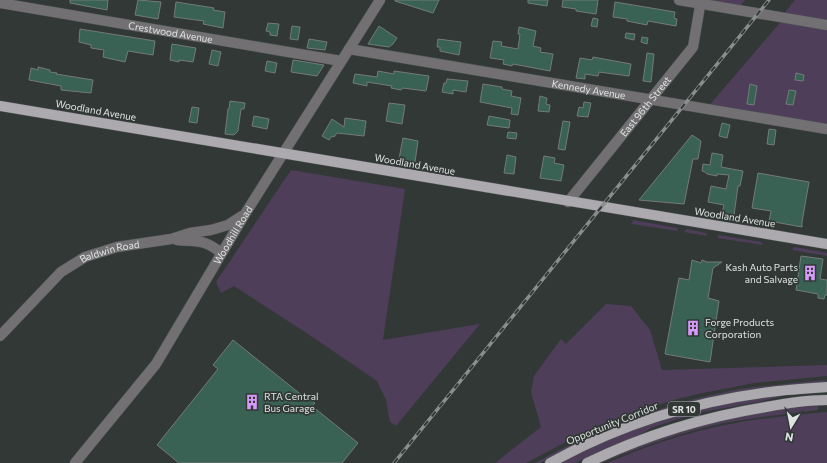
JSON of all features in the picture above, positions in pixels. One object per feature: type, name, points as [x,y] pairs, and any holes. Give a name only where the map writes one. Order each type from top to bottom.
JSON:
[{"type":"main road","name":"Woodland Avenue","points":[[0,106],[568,202],[827,244]]},
{"type":"main road","name":"Opportunity Corridor","points":[[550,463],[618,431],[680,410],[720,400],[758,393],[827,387]]},
{"type":"main road","name":"SR 10","points":[[587,463],[654,434],[692,422],[754,408],[803,401],[827,400]]},
{"type":"street","name":"Woodhill Road","points":[[75,463],[156,364],[245,214],[380,0]]},
{"type":"street","points":[[678,0],[701,2],[827,25]]},
{"type":"street","name":"East 96th Street","points":[[568,202],[650,98],[693,47],[701,2]]},
{"type":"street","name":"Crestwood Avenue","points":[[0,3],[341,61]]},
{"type":"street","name":"Kennedy Avenue","points":[[350,49],[489,73],[650,98],[827,129]]},
{"type":"street","name":"Baldwin Road","points":[[0,336],[61,272],[85,257],[117,247],[171,240],[190,233],[211,230],[228,225],[245,214]]},
{"type":"street","points":[[171,240],[201,241],[213,246],[221,253]]},
{"type":"shaded area","points":[[701,0],[745,0],[737,10]]},
{"type":"shaded area","points":[[795,0],[827,0],[827,129],[707,108],[784,18],[786,11]]},
{"type":"shaded area","points":[[291,170],[405,189],[383,340],[480,324],[396,426],[390,422],[386,400],[377,381],[234,286],[221,293],[216,282]]},
{"type":"shaded area","points":[[633,220],[677,228],[678,231],[632,224]]},
{"type":"shaded area","points":[[687,229],[706,233],[707,236],[684,232]]},
{"type":"shaded area","points":[[719,235],[761,242],[763,245],[717,238]]},
{"type":"shaded area","points":[[795,247],[827,253],[827,256],[792,250]]},
{"type":"shaded area","points":[[606,304],[631,306],[650,330],[662,370],[827,365],[827,376],[754,383],[673,400],[583,433],[526,463],[495,463],[541,427],[531,392],[534,376],[561,339],[566,344]]},
{"type":"shaded area","points":[[825,380],[826,383],[766,388],[562,451],[540,463],[535,463],[609,427],[635,417],[687,401],[741,389]]},
{"type":"shaded area","points":[[785,395],[759,402],[702,412],[651,428],[638,436],[604,449],[575,463],[557,463],[615,436],[676,415],[732,402]]},
{"type":"shaded area","points":[[818,406],[818,410],[747,419],[692,431],[661,440],[601,463],[593,463],[675,432],[703,424],[760,412]]},
{"type":"shaded area","points":[[826,412],[827,463],[607,463],[664,441],[715,427],[762,419]]},
{"type":"building","points":[[70,0],[108,0],[107,10],[70,3]]},
{"type":"building","points":[[138,0],[161,2],[158,19],[135,15]]},
{"type":"building","points":[[395,0],[439,0],[433,13]]},
{"type":"building","points":[[528,0],[548,0],[547,6],[528,3]]},
{"type":"building","points":[[563,0],[598,0],[596,14],[562,7]]},
{"type":"building","points":[[176,2],[214,8],[213,10],[225,12],[223,28],[203,24],[204,21],[174,17]]},
{"type":"building","points":[[615,2],[675,12],[674,18],[677,19],[676,26],[648,21],[647,25],[627,21],[627,19],[613,17]]},
{"type":"building","points":[[593,18],[598,19],[597,27],[591,26]]},
{"type":"building","points":[[268,23],[279,24],[277,36],[270,35],[270,32],[266,31]]},
{"type":"building","points":[[292,26],[300,27],[298,40],[290,39]]},
{"type":"building","points":[[379,26],[397,38],[389,47],[368,44]]},
{"type":"building","points":[[519,27],[536,31],[533,46],[541,48],[540,52],[553,54],[550,71],[513,64],[512,66],[503,64],[504,60],[490,58],[493,41],[502,42],[501,46],[518,49],[520,34],[518,34]]},
{"type":"building","points":[[80,29],[155,41],[153,55],[128,51],[125,62],[103,57],[104,50],[91,48],[91,45],[79,42]]},
{"type":"building","points":[[626,33],[635,34],[634,40],[625,38]]},
{"type":"building","points":[[642,37],[648,38],[647,44],[641,42]]},
{"type":"building","points":[[309,39],[327,42],[325,50],[307,48]]},
{"type":"building","points":[[438,39],[461,42],[459,55],[440,51],[440,47],[437,47]]},
{"type":"building","points":[[172,44],[196,48],[193,62],[179,60],[179,62],[170,60]]},
{"type":"building","points":[[212,50],[221,52],[218,66],[209,64]]},
{"type":"building","points":[[647,53],[654,54],[651,82],[643,81]]},
{"type":"building","points":[[593,57],[631,64],[629,76],[599,72],[598,76],[585,74],[585,79],[576,78],[580,58],[592,60]]},
{"type":"building","points":[[293,60],[324,65],[317,76],[291,72]]},
{"type":"building","points":[[267,61],[277,63],[275,73],[265,71]]},
{"type":"building","points":[[38,67],[50,70],[50,72],[57,73],[56,74],[93,80],[91,93],[61,90],[61,86],[29,80],[31,68],[38,70]]},
{"type":"building","points":[[378,71],[394,74],[394,71],[429,76],[426,91],[402,88],[401,90],[391,88],[392,86],[367,82],[367,86],[353,83],[355,74],[377,77]]},
{"type":"building","points":[[796,73],[804,75],[803,81],[795,80]]},
{"type":"building","points":[[447,79],[468,81],[466,92],[453,90],[453,94],[442,92],[444,83],[446,83]]},
{"type":"building","points":[[483,84],[502,87],[502,89],[512,91],[511,96],[521,98],[518,115],[511,114],[512,108],[480,102]]},
{"type":"building","points":[[750,84],[757,86],[754,105],[747,104]]},
{"type":"building","points":[[789,90],[796,91],[793,105],[786,104]]},
{"type":"building","points":[[540,96],[547,98],[546,104],[550,105],[549,112],[538,111]]},
{"type":"building","points":[[230,101],[245,103],[244,109],[241,109],[238,131],[234,135],[225,134]]},
{"type":"building","points":[[584,102],[591,103],[588,117],[577,116],[579,107],[583,108]]},
{"type":"building","points":[[389,103],[405,105],[402,124],[386,121]]},
{"type":"building","points":[[192,107],[199,108],[197,123],[189,122]]},
{"type":"building","points":[[254,116],[269,119],[267,129],[252,126]]},
{"type":"building","points":[[489,116],[510,120],[509,128],[487,125]]},
{"type":"building","points":[[345,118],[366,121],[364,136],[337,133],[329,140],[322,136],[332,119],[344,127]]},
{"type":"building","points":[[563,121],[570,122],[565,150],[558,149]]},
{"type":"building","points":[[722,123],[730,125],[727,138],[719,136]]},
{"type":"building","points":[[769,129],[776,130],[774,145],[767,144]]},
{"type":"building","points":[[508,132],[517,133],[516,139],[507,138]]},
{"type":"building","points":[[692,135],[701,141],[698,159],[693,159],[684,204],[639,200]]},
{"type":"building","points":[[403,138],[418,141],[415,162],[399,159]]},
{"type":"building","points":[[712,153],[723,155],[721,167],[743,171],[740,186],[738,186],[734,215],[722,213],[724,205],[708,202],[711,186],[726,189],[729,175],[717,174],[717,176],[707,174],[702,171],[703,164],[710,165]]},
{"type":"building","points":[[507,155],[516,157],[514,174],[504,173]]},
{"type":"building","points":[[544,156],[555,158],[554,163],[564,165],[561,181],[540,178]]},
{"type":"building","points":[[758,173],[809,182],[802,227],[769,221],[771,211],[752,208]]},
{"type":"building","name":"Kash Auto Parts and Salvage","points":[[801,256],[823,259],[820,279],[827,280],[827,295],[825,295],[824,299],[818,298],[818,294],[796,290]]},
{"type":"building","name":"Forge Products Corporation","points":[[692,260],[701,263],[702,260],[707,262],[722,262],[713,268],[708,298],[719,301],[710,362],[665,354],[679,278],[689,280]]},
{"type":"building","name":"RTA Central Bus Garage","points":[[233,340],[309,401],[310,400],[315,403],[312,406],[358,443],[342,463],[179,463],[157,445],[218,369],[213,365]]},
{"type":"railway","points":[[394,463],[769,0]]},
{"type":"place","name":"Kash Auto Parts and Salvage","points":[[810,273]]},
{"type":"place","name":"Forge Products Corporation","points":[[693,328]]},
{"type":"place","name":"RTA Central Bus Garage","points":[[252,402]]}]
